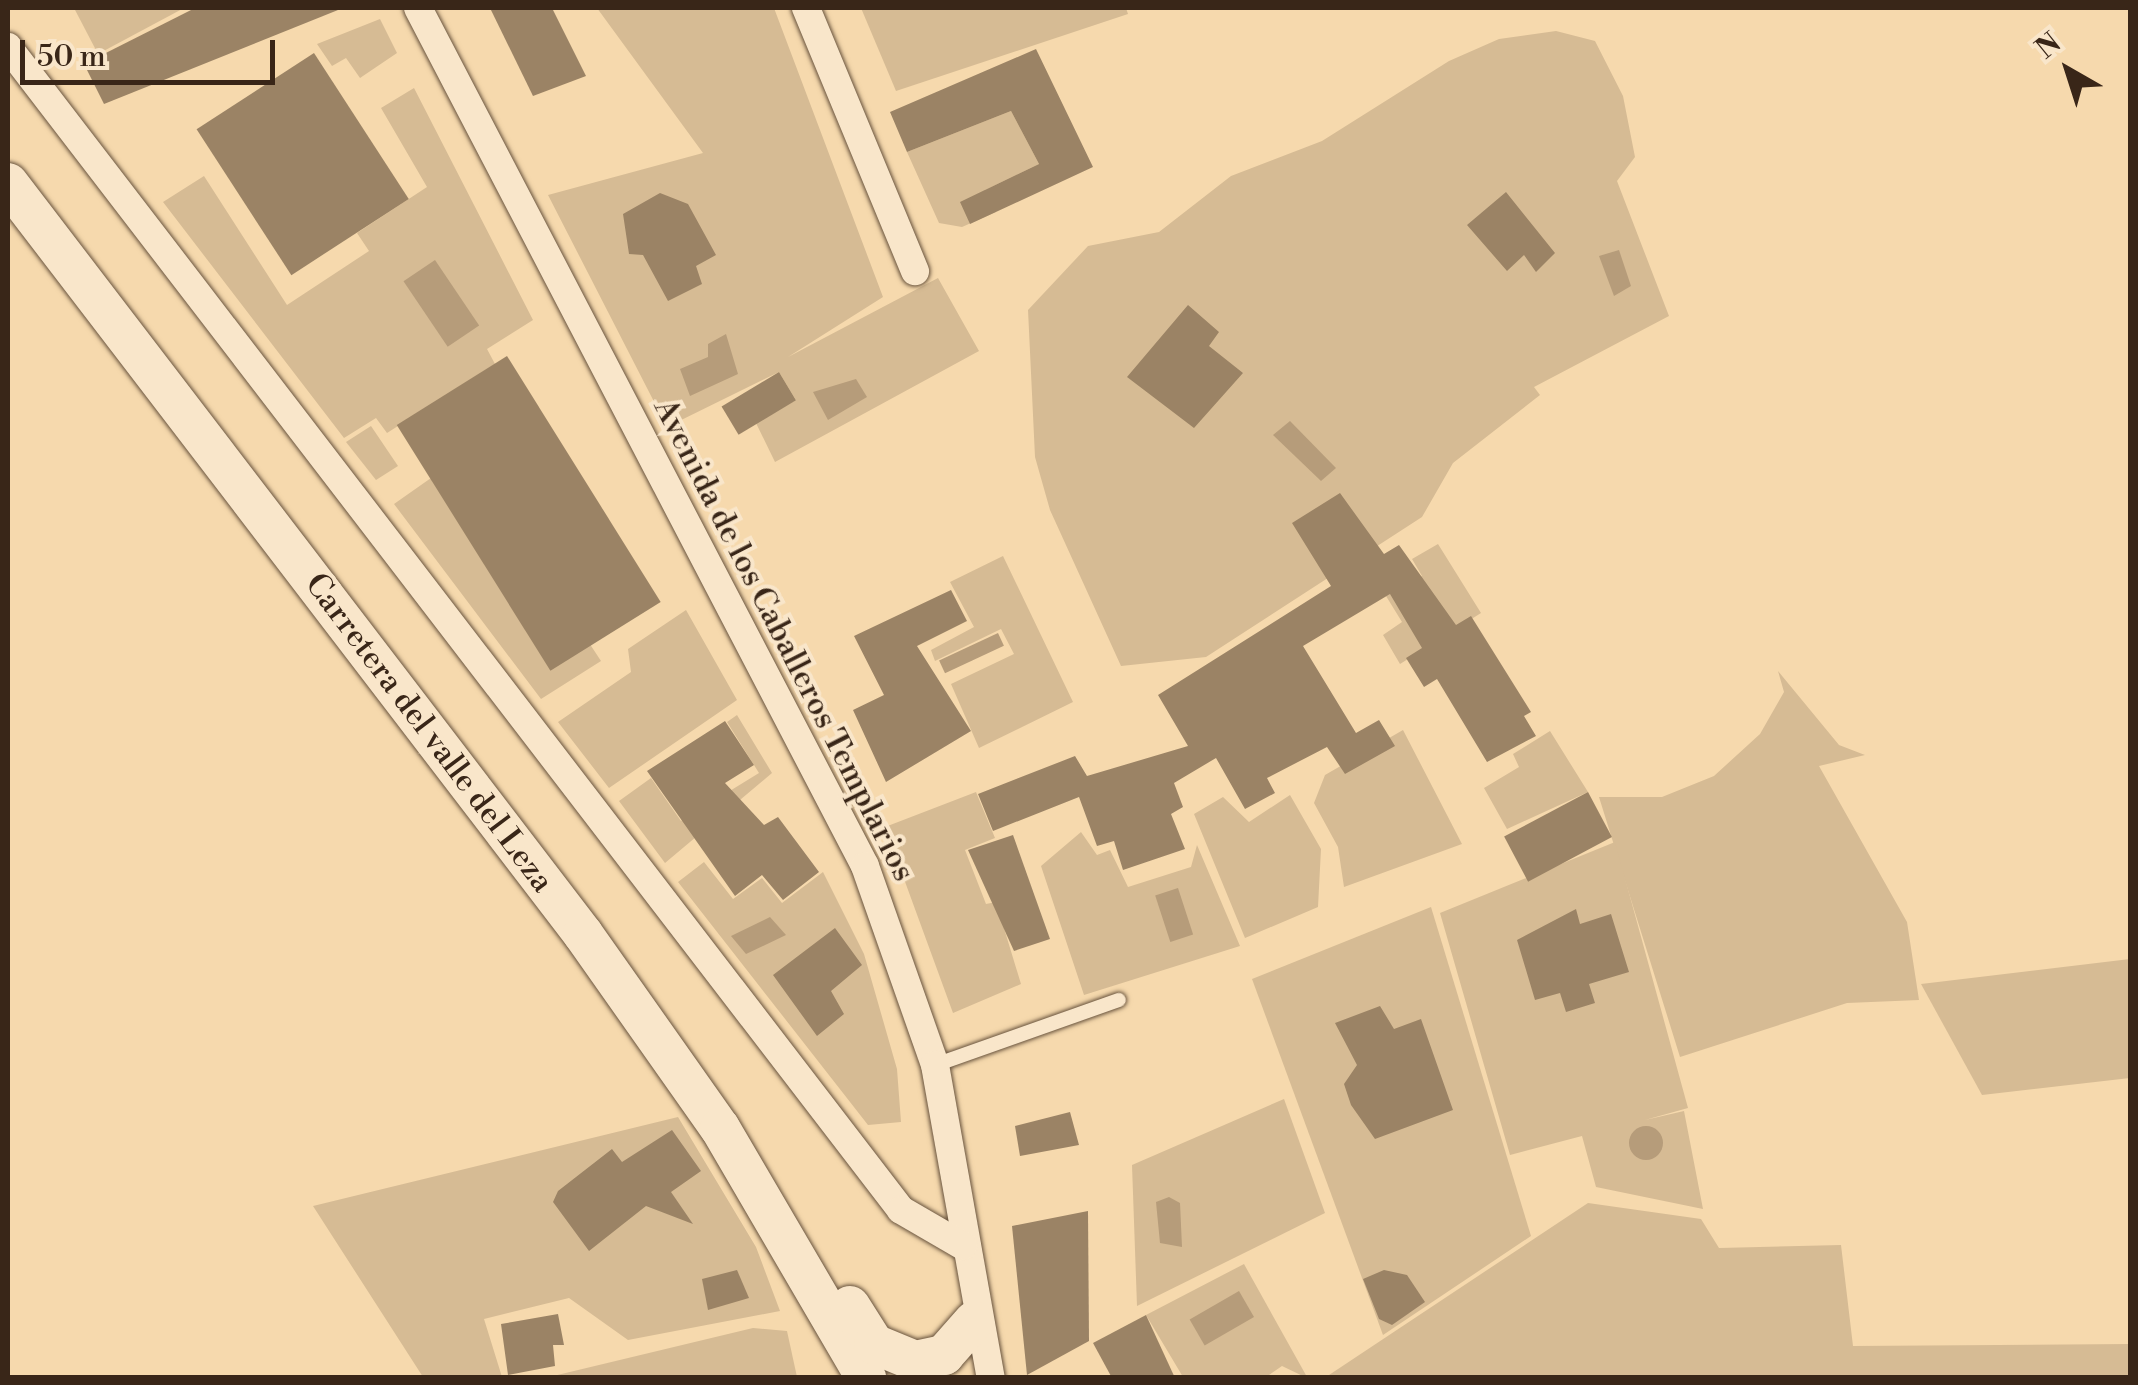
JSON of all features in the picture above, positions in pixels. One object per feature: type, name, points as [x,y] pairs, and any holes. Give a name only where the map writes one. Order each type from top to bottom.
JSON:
[{"type":"main road","name":"Carretera del valle del Leza","points":[[8,183],[582,934],[720,1128],[818,1305],[866,1378]]},
{"type":"main road","points":[[720,1128],[790,1210],[874,1344],[916,1361],[944,1355],[977,1331]]},
{"type":"main road","points":[[818,1305],[830,1378]]},
{"type":"street","name":"Avenida de los Caballeros Templarios","points":[[418,8],[865,866],[935,1065],[977,1331],[991,1378]]},
{"type":"street","points":[[806,8],[915,271]]},
{"type":"street","points":[[8,47],[901,1210],[963,1246]]},
{"type":"street","name":"Avenida de los Caballeros Templarios","points":[[971,1378],[977,1331]]},
{"type":"lane","points":[[935,1065],[1119,1000]]},
{"type":"shaded area","points":[[74,8],[184,8],[98,54]]},
{"type":"shaded area","points":[[597,8],[774,8],[883,297],[788,357],[938,278],[979,351],[775,462],[755,421],[796,400],[779,372],[667,427],[548,195],[703,153]]},
{"type":"shaded area","points":[[861,8],[1126,8],[1128,14],[896,91]]},
{"type":"shaded area","points":[[380,19],[397,53],[360,78],[346,58],[332,66],[317,44]]},
{"type":"shaded area","points":[[1556,31],[1595,41],[1623,96],[1635,157],[1617,181],[1669,316],[1534,387],[1540,395],[1453,463],[1422,517],[1206,657],[1121,666],[1050,510],[1035,457],[1028,310],[1088,246],[1159,232],[1231,176],[1322,141],[1449,61],[1499,39]]},
{"type":"shaded area","points":[[414,88],[533,320],[487,349],[495,364],[387,433],[376,418],[344,438],[163,202],[204,176],[287,305],[369,251],[357,233],[427,187],[381,108]]},
{"type":"shaded area","points":[[1011,111],[1039,164],[985,190],[996,212],[962,227],[939,223],[907,152]]},
{"type":"shaded area","points":[[1619,250],[1631,286],[1614,296],[1599,256]]},
{"type":"shaded area","points":[[435,260],[479,325],[448,347],[403,281]]},
{"type":"shaded area","points":[[726,334],[738,374],[690,396],[680,369],[708,357],[708,344]]},
{"type":"shaded area","points":[[856,379],[867,397],[828,420],[813,392]]},
{"type":"shaded area","points":[[1290,421],[1336,468],[1321,481],[1273,435]]},
{"type":"shaded area","points":[[371,426],[398,466],[376,480],[346,442]]},
{"type":"shaded area","points":[[431,478],[469,535],[503,512],[601,661],[541,699],[394,504]]},
{"type":"shaded area","points":[[1438,544],[1481,613],[1400,664],[1383,635],[1402,622],[1386,596],[1422,576],[1412,559]]},
{"type":"shaded area","points":[[1003,556],[1073,702],[979,748],[951,684],[1014,654],[1001,629],[935,661],[931,650],[974,627],[950,582]]},
{"type":"shaded area","points":[[686,610],[737,700],[609,788],[558,722],[631,672],[628,649]]},
{"type":"shaded area","points":[[998,633],[1004,646],[945,673],[939,660]]},
{"type":"shaded area","points":[[1778,671],[1839,745],[1865,755],[1819,766],[1907,922],[1919,1000],[1847,1003],[1680,1057],[1599,797],[1662,797],[1714,776],[1760,734],[1784,692]]},
{"type":"shaded area","points":[[737,715],[772,773],[665,863],[619,801],[651,778],[681,821],[759,773],[727,722]]},
{"type":"shaded area","points":[[1403,730],[1462,844],[1344,887],[1338,847],[1314,803],[1325,775]]},
{"type":"shaded area","points":[[1550,731],[1588,792],[1507,829],[1484,788],[1519,767],[1513,754]]},
{"type":"shaded area","points":[[976,792],[995,838],[965,850],[986,904],[996,902],[1021,984],[953,1013],[885,827]]},
{"type":"shaded area","points":[[1290,795],[1321,849],[1318,907],[1245,938],[1194,814],[1223,797],[1249,822]]},
{"type":"shaded area","points":[[1081,832],[1097,855],[1110,850],[1128,887],[1191,867],[1197,845],[1240,946],[1084,995],[1041,866]]},
{"type":"shaded area","points":[[1615,842],[1688,1108],[1645,1120],[1684,1111],[1703,1209],[1596,1187],[1582,1136],[1510,1155],[1440,913]]},
{"type":"shaded area","points":[[704,862],[733,899],[762,878],[782,903],[823,872],[864,954],[897,1069],[901,1122],[868,1125],[678,882]]},
{"type":"shaded area","points":[[1178,888],[1193,935],[1170,942],[1155,895]]},
{"type":"shaded area","points":[[1431,907],[1531,1236],[1383,1335],[1252,979]]},
{"type":"shaded area","points":[[770,917],[786,935],[746,954],[731,936]]},
{"type":"shaded area","points":[[2130,959],[2130,1078],[1982,1095],[1921,984]]},
{"type":"shaded area","points":[[1284,1099],[1325,1213],[1137,1306],[1132,1165]]},
{"type":"shaded area","points":[[678,1117],[756,1247],[780,1311],[628,1340],[569,1298],[484,1319],[502,1377],[423,1377],[313,1206]]},
{"type":"shaded area","points":[[1646,1126],[1658,1131],[1663,1143],[1658,1155],[1646,1160],[1634,1155],[1629,1143],[1634,1131]]},
{"type":"shaded area","points":[[1169,1197],[1180,1203],[1182,1247],[1160,1243],[1156,1202]]},
{"type":"shaded area","points":[[1588,1203],[1701,1219],[1719,1248],[1841,1245],[1853,1346],[2130,1344],[2130,1377],[1326,1377]]},
{"type":"shaded area","points":[[1244,1264],[1307,1378],[1282,1366],[1266,1377],[1183,1377],[1146,1315]]},
{"type":"shaded area","points":[[1239,1291],[1254,1317],[1205,1345],[1190,1320]]},
{"type":"shaded area","points":[[753,1328],[787,1331],[797,1377],[549,1377]]},
{"type":"building","points":[[195,8],[343,8],[104,104],[84,64]]},
{"type":"building","points":[[490,8],[552,8],[586,76],[533,96]]},
{"type":"building","points":[[1036,49],[1093,167],[970,224],[960,202],[1039,164],[1011,111],[907,152],[890,112]]},
{"type":"building","points":[[314,53],[409,199],[291,275],[197,129]]},
{"type":"building","points":[[1506,192],[1555,253],[1536,272],[1524,255],[1507,271],[1467,225]]},
{"type":"building","points":[[660,193],[688,204],[716,255],[696,266],[702,284],[668,301],[643,255],[629,254],[623,214]]},
{"type":"building","points":[[1188,305],[1219,332],[1209,346],[1243,373],[1194,428],[1127,377]]},
{"type":"building","points":[[507,356],[661,602],[550,671],[397,425]]},
{"type":"building","points":[[779,372],[796,400],[739,435],[722,407]]},
{"type":"building","points":[[1340,493],[1384,554],[1399,545],[1456,625],[1471,616],[1531,712],[1524,716],[1536,736],[1487,762],[1437,679],[1424,687],[1406,658],[1422,648],[1390,594],[1303,646],[1356,733],[1379,720],[1395,746],[1345,774],[1327,747],[1267,778],[1275,793],[1245,809],[1216,758],[1174,783],[1183,807],[1171,814],[1185,849],[1123,870],[1114,841],[1097,846],[1079,797],[993,831],[978,794],[1075,756],[1087,776],[1188,746],[1158,695],[1331,586],[1292,523]]},
{"type":"building","points":[[951,590],[967,621],[917,646],[971,731],[886,782],[853,710],[884,695],[854,636]]},
{"type":"building","points":[[725,721],[754,765],[725,783],[764,825],[778,817],[819,872],[783,900],[762,875],[735,896],[647,771]]},
{"type":"building","points":[[1588,792],[1612,837],[1528,882],[1504,837]]},
{"type":"building","points":[[1013,835],[1050,939],[1014,951],[968,850]]},
{"type":"building","points":[[1576,909],[1580,924],[1611,914],[1629,972],[1589,984],[1595,1003],[1566,1012],[1560,993],[1535,1000],[1517,940]]},
{"type":"building","points":[[835,928],[862,965],[831,991],[844,1014],[817,1036],[773,975]]},
{"type":"building","points":[[1380,1006],[1394,1029],[1421,1019],[1453,1110],[1375,1139],[1351,1105],[1344,1084],[1357,1065],[1335,1023]]},
{"type":"building","points":[[1070,1112],[1079,1145],[1020,1156],[1015,1126]]},
{"type":"building","points":[[672,1130],[701,1171],[671,1192],[693,1224],[646,1206],[589,1251],[553,1202],[558,1191],[612,1149],[622,1162]]},
{"type":"building","points":[[1088,1211],[1089,1341],[1027,1375],[1012,1226]]},
{"type":"building","points":[[737,1270],[749,1298],[708,1310],[702,1279]]},
{"type":"building","points":[[1384,1270],[1407,1275],[1425,1302],[1392,1325],[1379,1319],[1363,1279]]},
{"type":"building","points":[[558,1314],[564,1345],[553,1345],[555,1366],[508,1375],[501,1324]]},
{"type":"building","points":[[1146,1315],[1175,1378],[1112,1378],[1093,1343]]}]
